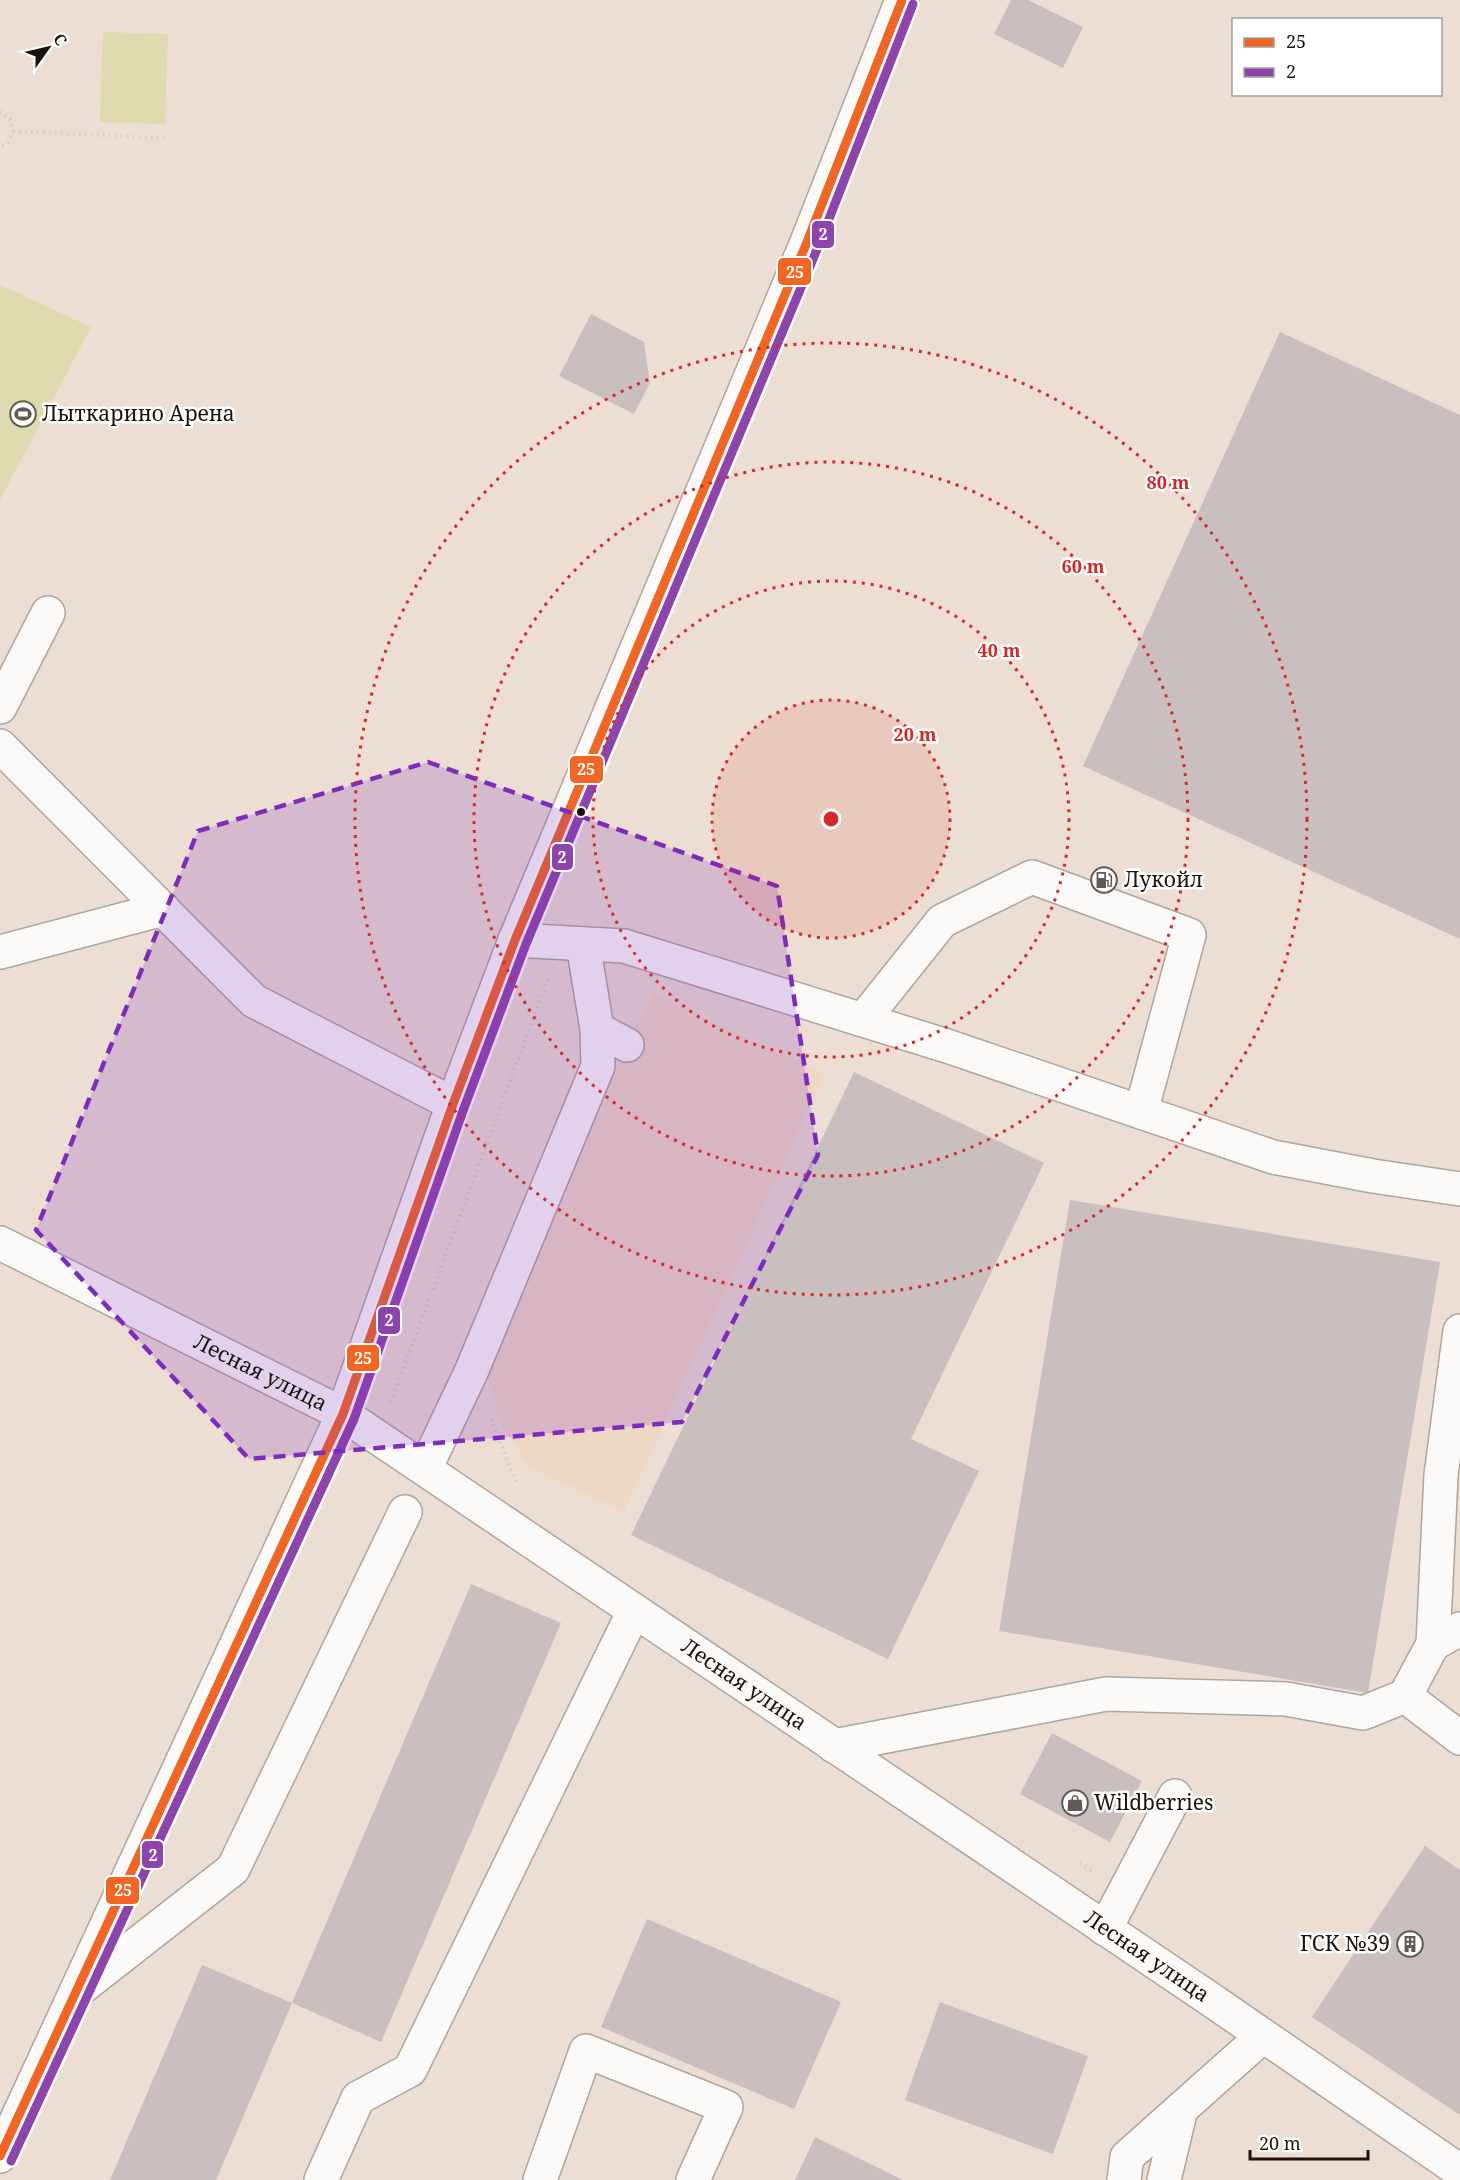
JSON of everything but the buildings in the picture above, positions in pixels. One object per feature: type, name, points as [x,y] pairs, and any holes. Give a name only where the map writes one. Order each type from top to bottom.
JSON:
[{"type":"street","points":[[0,2156],[343,1414],[453,1104],[515,940],[807,242],[902,0]]},
{"type":"street","points":[[0,707],[48,613]]},
{"type":"street","points":[[0,746],[254,1002],[453,1104]]},
{"type":"street","points":[[863,1020],[942,921],[1032,877],[1189,934],[1141,1112]]},
{"type":"street","points":[[0,952],[163,909]]},
{"type":"street","points":[[515,940],[624,946],[947,1046],[1273,1157],[1373,1176],[1460,1189]]},
{"type":"street","points":[[425,1469],[472,1370],[490,1342],[533,1242],[577,1139],[598,1066],[597,1029],[572,944]]},
{"type":"street","points":[[597,1029],[627,1045]]},
{"type":"street","name":"Лесная улица","points":[[0,1244],[343,1414],[1460,2171]]},
{"type":"street","points":[[834,1746],[1106,1694],[1286,1699],[1363,1713],[1405,1696],[1447,1636],[1441,1475],[1460,1331]]},
{"type":"street","points":[[76,1992],[233,1869],[405,1512]]},
{"type":"street","points":[[321,2180],[358,2098],[410,2070],[634,1611]]},
{"type":"street","points":[[1405,1696],[1460,1738]]},
{"type":"street","points":[[1105,1929],[1175,1796]]},
{"type":"street","points":[[1124,2180],[1127,2157],[1263,2036]]},
{"type":"street","points":[[540,2180],[586,2051],[726,2107],[693,2180]]},
{"type":"street","points":[[1164,2180],[1181,2109]]},
{"type":"path","points":[[0,112],[10,119],[14,131],[8,142],[0,147]]},
{"type":"path","points":[[14,131],[168,138]]},
{"type":"path","points":[[388,1409],[572,944]]},
{"type":"path","points":[[472,1370],[520,1494]]},
{"type":"highlighted area","points":[[428,762],[777,886],[818,1155],[682,1422],[249,1459],[36,1230],[198,831]]},
{"type":"shaded area","points":[[103,32],[168,34],[165,124],[100,122]]},
{"type":"shaded area","name":"Лыткарино Арена","points":[[0,285],[91,327],[0,500]]},
{"type":"shaded area","points":[[653,993],[824,1075],[624,1512],[529,1466],[501,1424],[485,1369],[627,1045]]},
{"type":"transit line","name":"25","points":[[0,2156],[343,1414],[453,1104],[515,940],[807,242],[902,0]]},
{"type":"transit line","name":"2","points":[[11,2161],[354,1419],[464,1108],[526,944],[818,247],[913,4]]},
{"type":"place","name":"Лыткарино Арена","points":[[23,414]]},
{"type":"place","name":"Лукойл","points":[[1104,880]]},
{"type":"place","name":"Wildberries","points":[[1075,1803]]},
{"type":"place","name":"ГСК №39","points":[[1410,1944]]}]
